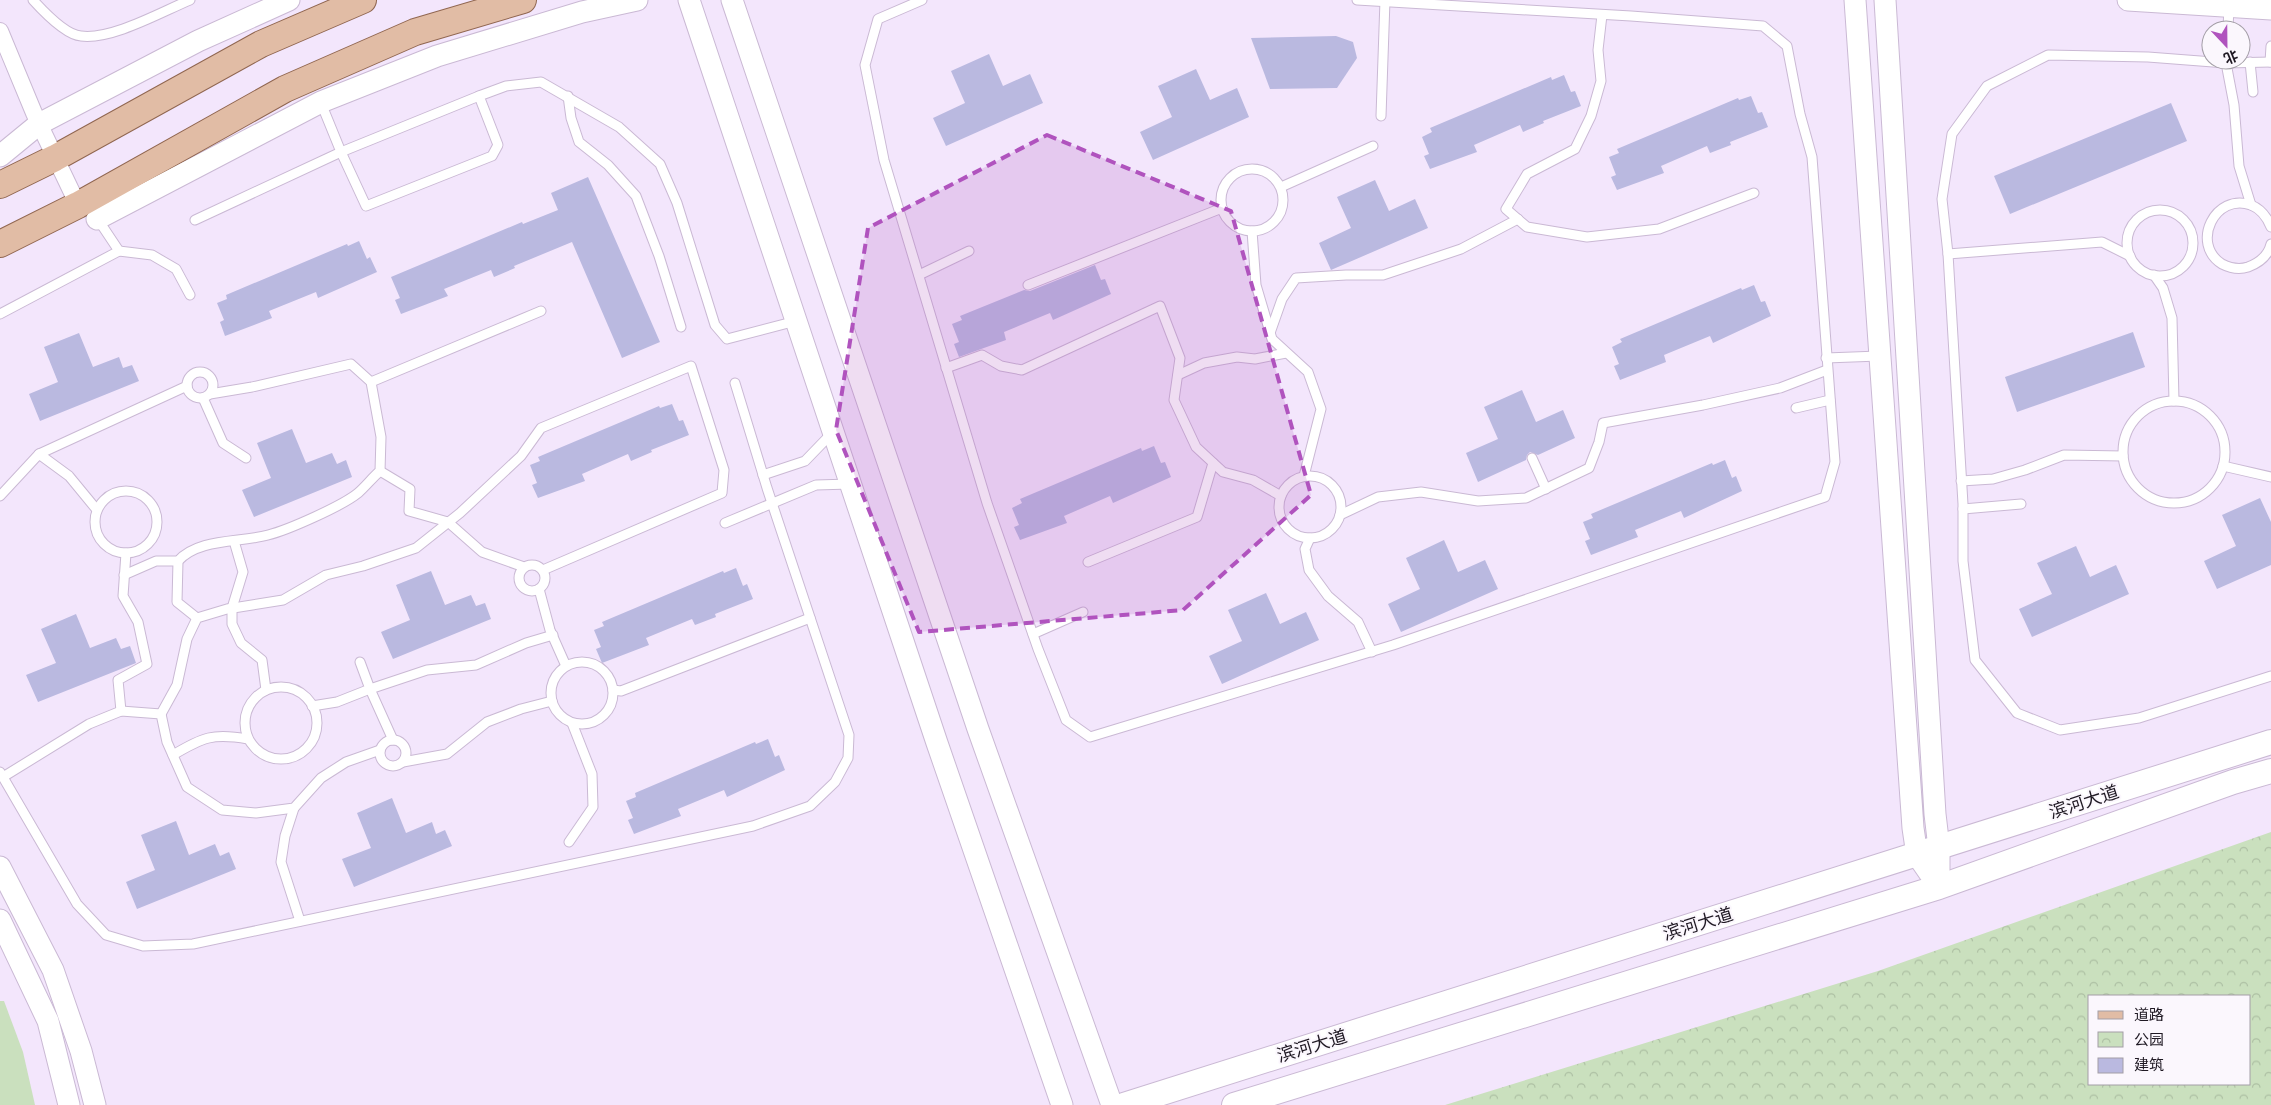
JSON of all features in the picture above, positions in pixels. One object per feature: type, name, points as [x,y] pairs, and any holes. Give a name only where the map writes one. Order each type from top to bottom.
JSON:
[{"type":"main road","points":[[0,185],[55,158],[261,44],[363,0]]},
{"type":"main road","points":[[0,244],[89,209],[286,89],[415,32],[523,0]]},
{"type":"main road","name":"滨河大道","points":[[1124,1105],[2271,742]]},
{"type":"main road","name":"滨河大道","points":[[1234,1105],[1939,887],[2234,782],[2271,771]]},
{"type":"street","points":[[0,156],[39,124],[198,41],[289,0]]},
{"type":"street","points":[[0,31],[55,158],[89,209],[321,102],[437,56],[582,12],[637,0]]},
{"type":"street","points":[[689,0],[937,743],[1062,1105]]},
{"type":"street","points":[[732,0],[974,719],[1112,1105]]},
{"type":"street","points":[[1855,0],[1912,828],[1928,852],[1939,887]]},
{"type":"street","points":[[1886,0],[1929,715],[1928,852]]},
{"type":"street","points":[[2128,0],[2229,3],[2271,9]]},
{"type":"street","points":[[0,867],[53,970],[82,1051],[94,1105]]},
{"type":"street","points":[[0,920],[48,1021],[69,1105]]},
{"type":"lane","points":[[33,0],[50,19],[80,36],[107,35],[190,0]]},
{"type":"lane","points":[[922,0],[878,19],[865,66],[884,160],[987,503],[1032,634],[1066,720],[1090,737],[1372,652],[1825,497],[1835,462],[1812,157],[1800,114],[1787,46],[1763,26],[1357,0]]},
{"type":"lane","points":[[1381,116],[1385,1]]},
{"type":"lane","points":[[2228,20],[2229,3]]},
{"type":"lane","points":[[1602,15],[1598,50],[1601,81],[1591,116],[1575,149],[1527,174],[1506,209],[1527,226],[1587,237],[1659,229],[1754,193]]},
{"type":"lane","points":[[2251,62],[2271,62],[2271,46]]},
{"type":"lane","points":[[2201,60],[2148,57],[2048,55],[1987,86],[1952,134],[1942,199],[1948,254],[1963,509],[1963,561],[1975,660],[2017,713],[2060,730],[2139,718],[2271,676]]},
{"type":"lane","points":[[2227,70],[2234,105],[2239,166],[2250,205]]},
{"type":"lane","points":[[2251,70],[2253,92]]},
{"type":"lane","points":[[195,220],[341,152],[479,96],[506,86],[541,82],[619,127],[660,164],[677,203],[715,325],[727,339],[796,321]]},
{"type":"lane","points":[[321,102],[341,152],[366,206],[492,156],[498,145],[479,96]]},
{"type":"lane","points":[[568,96],[571,118],[579,142],[608,165],[636,196],[659,256],[681,327]]},
{"type":"lane","points":[[1281,187],[1373,146]]},
{"type":"lane","points":[[1246,169],[1257,169],[1275,178],[1281,187],[1283,197],[1282,208],[1278,217],[1271,225],[1252,231],[1233,225],[1226,217],[1222,208],[1223,188],[1236,173],[1246,169]]},
{"type":"lane","points":[[2270,222],[2260,210],[2250,205],[2240,203],[2229,205],[2219,210],[2212,218],[2207,234],[2210,249],[2214,256],[2219,262],[2233,268],[2244,269],[2254,265],[2263,259],[2271,244]]},
{"type":"lane","points":[[1028,285],[1222,208]]},
{"type":"lane","points":[[89,209],[119,251]]},
{"type":"lane","points":[[2160,210],[2171,212],[2184,222],[2192,236],[2193,246],[2190,257],[2184,266],[2165,276],[2154,275],[2140,269],[2130,256],[2127,246],[2128,235],[2132,225],[2140,217],[2160,210]]},
{"type":"lane","points":[[1270,333],[1282,299],[1296,278],[1384,275],[1460,249],[1518,219]]},
{"type":"lane","points":[[1252,231],[1256,285],[1272,339],[1308,372],[1321,409],[1304,476]]},
{"type":"lane","points":[[2192,236],[2207,234]]},
{"type":"lane","points":[[1948,254],[2102,242],[2130,256]]},
{"type":"lane","points":[[0,314],[119,251],[152,255],[176,269],[190,295]]},
{"type":"lane","points":[[918,274],[969,251]]},
{"type":"lane","points":[[2154,275],[2162,288],[2172,318],[2174,401]]},
{"type":"lane","points":[[946,368],[982,355],[1000,366],[1022,370],[1160,306],[1180,358],[1174,400],[1196,447],[1223,472],[1253,480],[1281,496]]},
{"type":"lane","points":[[371,382],[541,311]]},
{"type":"lane","points":[[1178,375],[1204,364],[1237,357],[1256,359],[1286,353]]},
{"type":"lane","points":[[1826,358],[1879,356]]},
{"type":"lane","points":[[187,386],[194,396],[206,396],[351,364],[371,382],[380,437],[380,471],[356,494],[308,520],[268,535],[234,540],[186,552],[178,561],[177,602],[197,618]]},
{"type":"lane","points":[[294,808],[256,813],[222,810],[187,787],[167,742],[161,714],[177,685],[187,639],[197,618],[232,608],[283,600],[326,574],[363,566],[416,548],[448,522],[521,456],[541,428],[691,366],[724,470],[722,493],[543,570]]},
{"type":"lane","points":[[1340,515],[1378,498],[1421,492],[1478,501],[1526,498],[1589,468],[1604,423],[1703,405],[1780,388],[1827,370]]},
{"type":"lane","points":[[0,496],[39,454],[187,386],[192,374],[205,372],[213,382],[206,396],[223,443],[246,458]]},
{"type":"lane","points":[[161,714],[121,711],[89,724],[2,775],[77,904],[106,935],[143,946],[193,944],[680,843],[753,826],[810,806],[835,782],[848,758],[849,735],[772,503],[735,383]]},
{"type":"lane","points":[[1796,408],[1830,400]]},
{"type":"lane","points":[[2174,401],[2191,404],[2207,412],[2218,426],[2224,442],[2223,466],[2219,476],[2208,490],[2194,499],[2178,503],[2162,502],[2147,496],[2135,486],[2126,472],[2123,456],[2124,440],[2127,432],[2130,425],[2141,412],[2156,404],[2174,401]]},
{"type":"lane","points":[[763,475],[805,460],[834,432]]},
{"type":"lane","points":[[39,454],[69,476],[97,510]]},
{"type":"lane","points":[[1961,481],[1993,479],[2026,470],[2064,455],[2123,456]]},
{"type":"lane","points":[[1532,458],[1546,488]]},
{"type":"lane","points":[[1088,562],[1197,517],[1213,463]]},
{"type":"lane","points":[[2223,466],[2271,477]]},
{"type":"lane","points":[[380,471],[410,489],[409,511],[448,522],[482,552],[524,567],[537,565],[545,574],[544,583],[539,589],[530,591],[520,583],[520,574],[524,567]]},
{"type":"lane","points":[[1304,476],[1324,479],[1333,486],[1340,499],[1340,515],[1336,524],[1320,537],[1300,537],[1284,525],[1279,510],[1281,496],[1286,487],[1294,480],[1304,476]]},
{"type":"lane","points":[[725,523],[816,485],[851,484]]},
{"type":"lane","points":[[120,491],[131,491],[149,500],[155,509],[157,519],[156,530],[152,539],[145,547],[136,552],[126,553],[107,547],[100,539],[96,530],[95,520],[97,510],[102,502],[120,491]]},
{"type":"lane","points":[[1963,509],[2021,504]]},
{"type":"lane","points":[[1310,538],[1306,549],[1309,570],[1328,596],[1358,622],[1372,652]]},
{"type":"lane","points":[[234,540],[243,572],[232,608],[232,624],[241,644],[262,660],[266,690]]},
{"type":"lane","points":[[121,711],[118,680],[147,664],[138,622],[123,596],[126,553]]},
{"type":"lane","points":[[124,575],[156,561],[178,561]]},
{"type":"lane","points":[[539,589],[552,635],[566,666]]},
{"type":"lane","points":[[1032,634],[1083,612]]},
{"type":"lane","points":[[613,690],[621,691],[810,618]]},
{"type":"lane","points":[[312,706],[337,702],[370,688],[427,670],[476,666],[526,643],[552,635]]},
{"type":"lane","points":[[360,662],[393,740],[404,746],[406,754],[403,762]]},
{"type":"lane","points":[[576,662],[596,665],[605,671],[613,690],[610,706],[601,718],[592,723],[572,723],[563,718],[556,710],[552,701],[553,681],[566,666],[576,662]]},
{"type":"lane","points":[[277,687],[289,687],[300,692],[312,706],[317,724],[315,736],[299,754],[276,759],[260,752],[248,739],[245,728],[247,711],[256,696],[266,690],[277,687]]},
{"type":"lane","points":[[380,750],[381,758],[387,765],[395,766],[403,762],[447,754],[487,722],[521,709],[552,701]]},
{"type":"lane","points":[[570,842],[593,807],[592,774],[572,723]]},
{"type":"lane","points":[[173,755],[199,739],[225,735],[248,739]]},
{"type":"lane","points":[[300,921],[281,862],[285,836],[294,808],[321,778],[346,762],[380,750],[385,743],[393,740]]},
{"type":"highlighted area","points":[[1047,135],[1231,211],[1311,495],[1183,610],[919,632],[836,430],[868,228]]},
{"type":"green space","points":[[2271,832],[2271,1105],[1445,1105],[1878,971]]},
{"type":"green space","points":[[0,1001],[4,1001],[23,1052],[35,1105],[0,1105]]},
{"type":"building","points":[[1336,36],[1353,42],[1357,58],[1337,88],[1270,89],[1251,38]]},
{"type":"building","points":[[989,54],[1003,86],[1030,74],[1043,103],[946,146],[933,118],[965,103],[951,71]]},
{"type":"building","points":[[1196,69],[1210,100],[1237,88],[1249,117],[1153,160],[1140,132],[1172,117],[1158,86]]},
{"type":"building","points":[[1564,75],[1571,92],[1575,91],[1581,106],[1543,121],[1544,123],[1523,132],[1520,125],[1474,145],[1477,152],[1430,169],[1424,156],[1429,154],[1422,137],[1432,132],[1430,128],[1551,77],[1552,80]]},
{"type":"building","points":[[1751,96],[1758,113],[1762,112],[1768,127],[1730,142],[1731,145],[1710,153],[1707,146],[1661,166],[1664,173],[1617,190],[1611,177],[1616,175],[1609,157],[1619,153],[1617,149],[1738,98],[1739,100]]},
{"type":"building","points":[[2171,103],[2187,141],[2010,214],[1994,176]]},
{"type":"building","points":[[588,177],[660,342],[622,358],[572,242],[514,266],[515,268],[494,277],[491,270],[444,289],[448,296],[401,314],[395,300],[400,298],[391,277],[522,222],[523,224],[558,210],[551,193]]},
{"type":"building","points":[[1375,180],[1389,211],[1415,199],[1428,228],[1331,270],[1319,243],[1351,228],[1337,197]]},
{"type":"building","points":[[359,241],[367,259],[370,257],[377,272],[318,298],[316,292],[269,311],[272,318],[225,336],[220,322],[224,320],[217,303],[227,299],[226,295],[347,244],[348,246]]},
{"type":"building","points":[[1095,265],[1101,280],[1105,279],[1111,294],[1053,320],[1050,313],[1004,332],[1006,340],[959,357],[954,344],[959,342],[952,324],[962,320],[960,316],[1024,290],[1030,291]]},
{"type":"building","points":[[1754,285],[1761,302],[1765,301],[1771,316],[1713,343],[1710,336],[1664,355],[1666,362],[1620,380],[1614,366],[1619,364],[1612,347],[1622,342],[1620,339],[1741,288],[1742,290]]},
{"type":"building","points":[[2133,332],[2145,367],[2017,412],[2005,377]]},
{"type":"building","points":[[79,333],[93,367],[119,357],[123,368],[132,365],[139,381],[40,421],[29,394],[58,382],[44,347]]},
{"type":"building","points":[[1522,390],[1536,422],[1563,410],[1575,438],[1538,455],[1530,452],[1526,460],[1478,482],[1466,453],[1498,439],[1484,407]]},
{"type":"building","points":[[672,404],[679,421],[683,420],[689,435],[651,450],[652,452],[631,461],[628,454],[582,474],[585,481],[538,498],[532,485],[537,483],[530,465],[540,461],[538,457],[659,406],[660,408]]},
{"type":"building","points":[[292,429],[306,463],[332,453],[337,464],[346,460],[352,477],[254,517],[242,490],[271,478],[257,443]]},
{"type":"building","points":[[1154,446],[1161,463],[1165,462],[1171,477],[1113,503],[1110,496],[1064,516],[1067,523],[1020,540],[1014,527],[1019,525],[1012,508],[1022,503],[1020,499],[1141,448],[1142,451]]},
{"type":"building","points":[[1725,460],[1732,478],[1736,476],[1742,491],[1684,518],[1681,511],[1635,530],[1638,537],[1591,555],[1585,541],[1590,539],[1583,522],[1593,518],[1591,514],[1712,463],[1713,465]]},
{"type":"building","points":[[2260,498],[2271,522],[2271,565],[2217,589],[2204,561],[2236,546],[2222,515]]},
{"type":"building","points":[[1444,540],[1458,572],[1485,560],[1498,589],[1401,632],[1388,604],[1420,589],[1406,558]]},
{"type":"building","points":[[2076,546],[2090,577],[2116,565],[2129,594],[2032,637],[2019,609],[2052,594],[2037,563]]},
{"type":"building","points":[[736,568],[743,586],[747,584],[753,599],[715,614],[716,617],[695,625],[692,619],[646,638],[649,645],[602,663],[596,649],[601,647],[594,630],[604,626],[602,622],[723,571],[724,573]]},
{"type":"building","points":[[431,571],[445,605],[471,595],[476,606],[485,603],[491,619],[393,659],[381,632],[410,620],[396,585]]},
{"type":"building","points":[[1266,593],[1280,624],[1306,612],[1319,640],[1222,684],[1209,656],[1242,641],[1228,610]]},
{"type":"building","points":[[76,614],[90,648],[116,638],[121,649],[130,646],[136,663],[38,702],[26,675],[56,663],[41,629]]},
{"type":"building","points":[[768,739],[775,757],[779,755],[785,770],[727,797],[724,790],[678,809],[681,816],[634,834],[628,820],[633,818],[626,801],[636,797],[635,793],[755,742],[756,744]]},
{"type":"building","points":[[392,798],[406,833],[432,822],[436,834],[445,830],[452,846],[354,887],[342,859],[371,848],[357,813]]},
{"type":"building","points":[[176,821],[189,855],[215,844],[220,856],[229,852],[236,869],[137,909],[126,882],[155,870],[141,835]]}]
